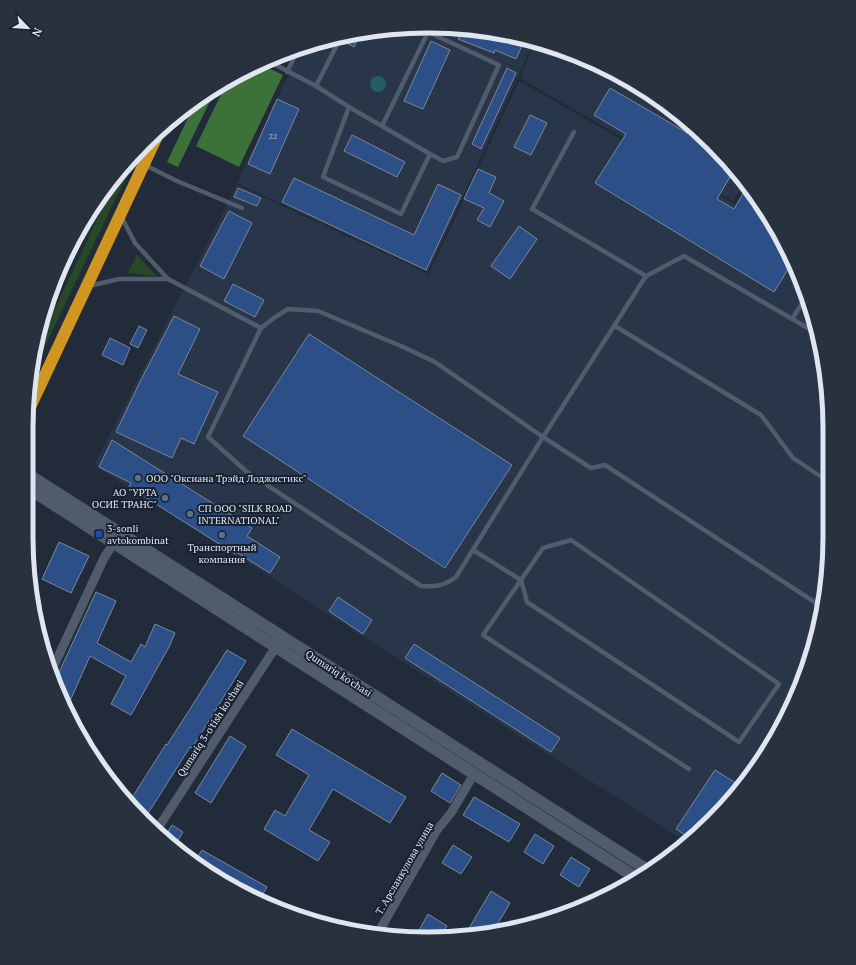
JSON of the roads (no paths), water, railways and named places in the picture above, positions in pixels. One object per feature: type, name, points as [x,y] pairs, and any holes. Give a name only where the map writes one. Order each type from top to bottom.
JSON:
[{"type":"highway","points":[[34,398],[152,146]]},
{"type":"main road","name":"Qumariq ko'chasi","points":[[33,479],[117,538],[279,642],[643,867]]},
{"type":"main road","name":"Qumariq ko'chasi","points":[[33,491],[117,538]]},
{"type":"main road","name":"Qumariq ko'chasi","points":[[279,642],[474,774],[632,875]]},
{"type":"street","points":[[54,665],[104,558],[117,538]]},
{"type":"street","name":"Qumariq 3-o'tish ko'chasi","points":[[159,825],[279,642]]},
{"type":"street","name":"Т. Арсланкулова улица","points":[[380,929],[437,830],[451,813],[474,774]]},
{"type":"lane","points":[[382,126],[428,33]]},
{"type":"lane","points":[[274,64],[316,86],[348,107],[443,161],[457,157],[499,65],[430,33]]},
{"type":"lane","points":[[316,86],[338,44]]},
{"type":"lane","points":[[287,72],[295,56]]},
{"type":"lane","points":[[348,107],[323,177],[401,214],[430,154]]},
{"type":"lane","points":[[574,132],[532,209],[646,276]]},
{"type":"lane","points":[[144,164],[177,181],[242,208]]},
{"type":"lane","points":[[120,215],[135,243],[168,279],[261,328]]},
{"type":"lane","points":[[811,330],[684,256],[646,276],[543,437],[456,577],[441,585],[421,586],[247,472],[208,437],[261,328],[288,309],[318,311],[435,362],[543,437],[591,468],[605,464],[817,604]]},
{"type":"lane","points":[[87,286],[119,279],[168,279]]},
{"type":"lane","points":[[792,319],[802,303]]},
{"type":"lane","points":[[615,326],[761,415],[793,458],[823,478]]},
{"type":"lane","points":[[472,550],[521,580],[527,602],[739,742],[779,684],[571,540],[543,548],[521,580],[483,635],[688,769]]},
{"type":"place","name":"ООО \"Оксиана Трэйд Лоджистикс\"","points":[[138,478]]},
{"type":"place","name":"АО \"УРТА ОСИЁ ТРАНС\"","points":[[165,498]]},
{"type":"place","name":"СП ООО \"SILK ROAD INTERNATIONAL\"","points":[[190,514]]},
{"type":"place","name":"3-sonli avtokombinat","points":[[99,534]]},
{"type":"place","name":"Транспортный компания","points":[[222,535]]}]
